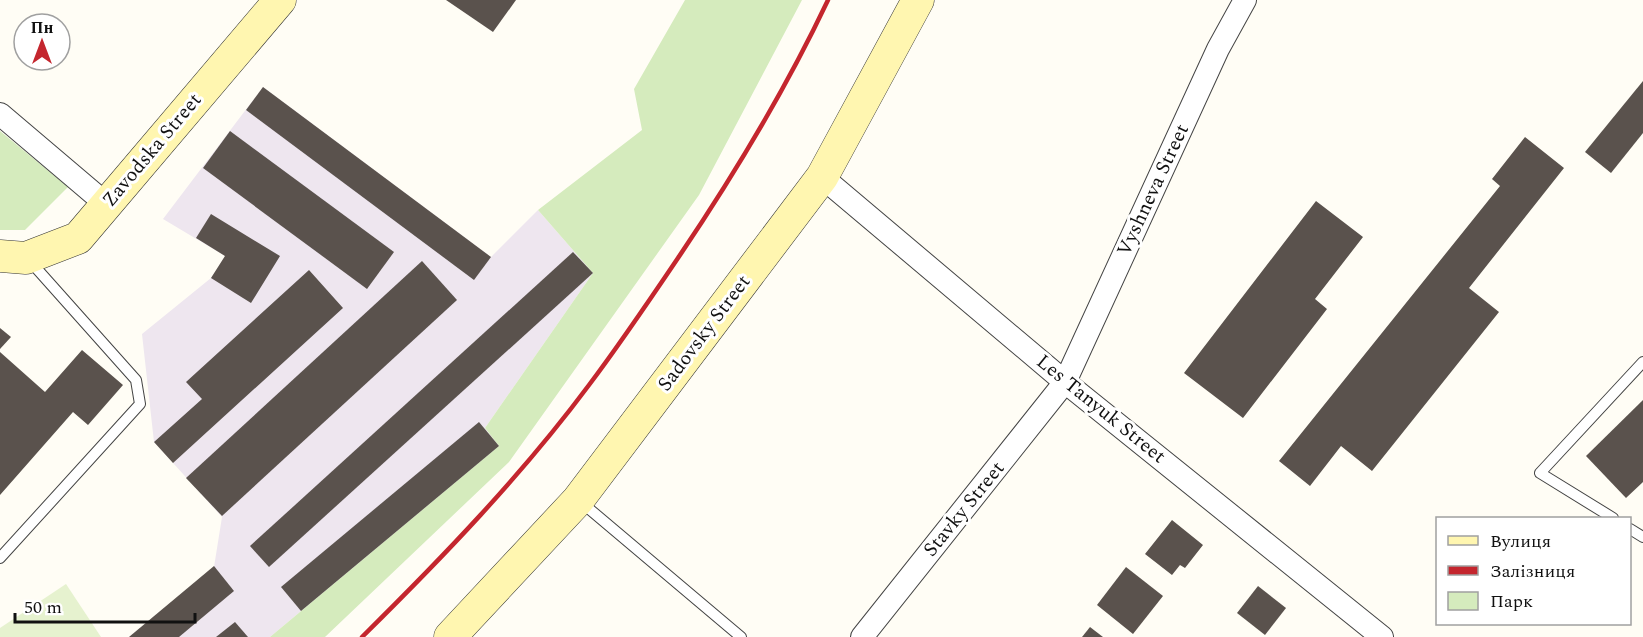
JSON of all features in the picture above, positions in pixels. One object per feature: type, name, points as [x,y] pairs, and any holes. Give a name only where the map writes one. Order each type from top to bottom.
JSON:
[{"type":"street","name":"Sadovsky Street","points":[[450,637],[578,500],[822,177],[918,0]]},
{"type":"street","name":"Vyshneva Street","points":[[1065,382],[1218,49],[1245,0]]},
{"type":"street","name":"Zavodska Street","points":[[13,257],[78,238],[267,4]]},
{"type":"street","points":[[0,114],[106,204]]},
{"type":"street","name":"Les Tanyuk Street","points":[[822,177],[1065,382],[1382,637]]},
{"type":"street","name":"Stavky Street","points":[[862,637],[1065,382]]},
{"type":"lane","points":[[0,558],[140,404],[136,380],[13,257]]},
{"type":"lane","points":[[1610,517],[1540,473],[1643,362]]},
{"type":"lane","points":[[578,500],[741,637]]},
{"type":"shaded area","points":[[263,87],[491,257],[538,210],[593,273],[485,428],[499,446],[270,637],[129,637],[214,567],[222,517],[154,442],[142,334],[211,278],[225,256],[163,219]]},
{"type":"green space","points":[[685,0],[802,0],[699,195],[509,462],[325,637],[270,637],[499,446],[485,428],[593,273],[538,210],[642,130],[634,89]]},
{"type":"green space","points":[[0,131],[68,187],[25,230],[0,230]]},
{"type":"green space","points":[[66,584],[101,637],[0,637],[0,628]]},
{"type":"building","points":[[446,0],[516,0],[493,32]]},
{"type":"building","points":[[1643,81],[1643,133],[1611,173],[1585,152]]},
{"type":"building","points":[[263,87],[491,257],[474,280],[246,110]]},
{"type":"building","points":[[230,131],[394,252],[367,289],[203,168]]},
{"type":"building","points":[[1525,137],[1564,168],[1469,288],[1499,312],[1372,471],[1341,446],[1310,486],[1279,461],[1500,186],[1492,179]]},
{"type":"building","points":[[1316,201],[1363,237],[1315,299],[1327,309],[1243,418],[1184,373]]},
{"type":"building","points":[[211,214],[280,256],[251,303],[211,278],[225,256],[196,238]]},
{"type":"building","points":[[573,252],[593,273],[269,567],[250,546]]},
{"type":"building","points":[[422,261],[457,300],[222,516],[186,478]]},
{"type":"building","points":[[309,270],[343,308],[173,463],[154,442],[202,399],[186,382]]},
{"type":"building","points":[[0,328],[11,337],[0,349]]},
{"type":"building","points":[[82,350],[123,385],[88,425],[73,412],[0,495],[0,352],[45,392]]},
{"type":"building","points":[[1643,400],[1643,482],[1626,498],[1586,456]]},
{"type":"building","points":[[479,422],[499,446],[301,611],[281,587]]},
{"type":"building","points":[[1172,520],[1203,545],[1185,568],[1180,565],[1172,575],[1145,554]]},
{"type":"building","points":[[214,566],[234,591],[179,637],[129,637]]},
{"type":"building","points":[[1126,567],[1163,596],[1133,634],[1097,605]]},
{"type":"building","points":[[1258,586],[1286,608],[1265,635],[1237,613]]},
{"type":"building","points":[[235,622],[248,637],[216,637]]},
{"type":"building","points":[[1090,627],[1103,637],[1082,637]]},
{"type":"railway","points":[[362,637],[422,577],[509,483],[601,370],[739,164],[812,34],[828,0]]}]
